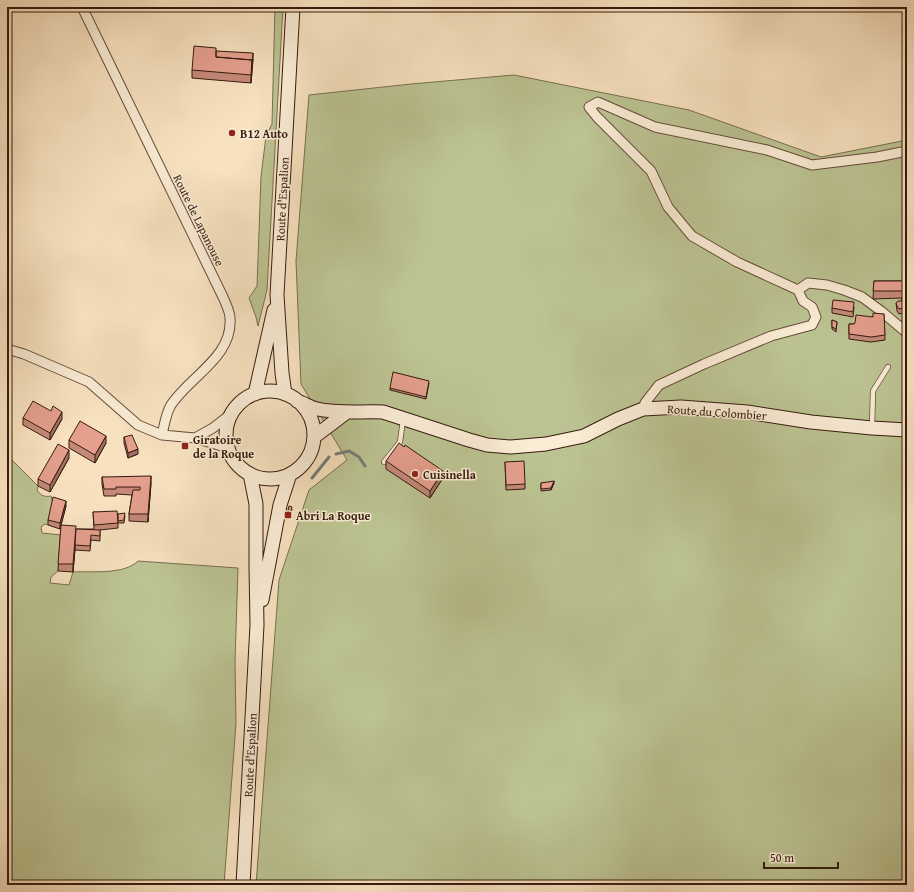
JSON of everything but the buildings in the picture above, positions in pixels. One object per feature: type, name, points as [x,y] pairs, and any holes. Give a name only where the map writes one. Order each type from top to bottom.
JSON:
[{"type":"main road","name":"Route d'Espalion","points":[[285,394],[282,373],[277,295],[293,7]]},
{"type":"main road","name":"Route d'Espalion","points":[[255,394],[277,295]]},
{"type":"main road","points":[[270,391],[285,394],[297,401],[308,413],[312,421],[314,437],[307,459],[290,474],[274,478],[258,477],[250,474],[236,463],[228,448],[226,430],[232,414],[241,402],[255,394],[270,391]]},
{"type":"main road","name":"Route du Colombier","points":[[297,401],[317,409],[347,412],[383,412],[487,445],[511,447],[546,444],[584,436],[643,408],[681,407],[747,412],[811,422],[907,430]]},
{"type":"main road","points":[[314,437],[347,412]]},
{"type":"main road","name":"Route d'Espalion","points":[[243,885],[257,625],[256,504],[250,474]]},
{"type":"main road","name":"Route d'Espalion","points":[[257,625],[280,506],[290,474]]},
{"type":"street","name":"Route de Lapanouse","points":[[82,7],[220,290],[230,318],[228,339],[219,355],[186,387],[170,406],[162,435]]},
{"type":"street","points":[[643,408],[645,403],[659,385],[704,364],[771,336],[812,325],[816,317],[812,306],[803,301],[798,290],[737,262],[692,236],[668,207],[651,171],[597,117],[589,107],[598,102],[655,127],[767,150],[812,165],[877,157],[907,151]]},
{"type":"street","points":[[798,290],[808,284],[827,285],[862,297],[907,333]]},
{"type":"street","points":[[7,349],[24,354],[88,382],[138,425],[162,435],[195,438],[228,448]]},
{"type":"street","points":[[195,438],[232,414]]},
{"type":"lane","points":[[872,428],[873,391],[888,367]]},
{"type":"lane","points":[[384,462],[400,442],[403,419]]},
{"type":"green space","points":[[275,7],[283,7],[267,290],[258,326],[249,298],[257,286],[261,177],[266,136],[272,124]]},
{"type":"green space","points":[[514,75],[689,110],[821,157],[907,140],[907,885],[256,885],[279,580],[309,490],[347,460],[301,384],[296,261],[309,95]]},
{"type":"green space","points":[[7,455],[38,486],[37,490],[41,495],[51,496],[53,503],[48,525],[45,524],[41,527],[42,533],[61,535],[58,571],[51,577],[50,583],[69,585],[73,572],[116,570],[125,568],[138,561],[238,568],[235,662],[236,723],[224,885],[7,885]]},
{"type":"waterway","points":[[336,454],[349,451],[359,457],[365,466]]},
{"type":"waterway","points":[[312,478],[329,457]]},
{"type":"place","name":"B12 Auto","points":[[232,133]]},
{"type":"place","name":"Giratoire de la Roque","points":[[185,446]]},
{"type":"place","name":"Cuisinella","points":[[415,474]]},
{"type":"place","name":"Abri La Roque","points":[[288,515]]}]
